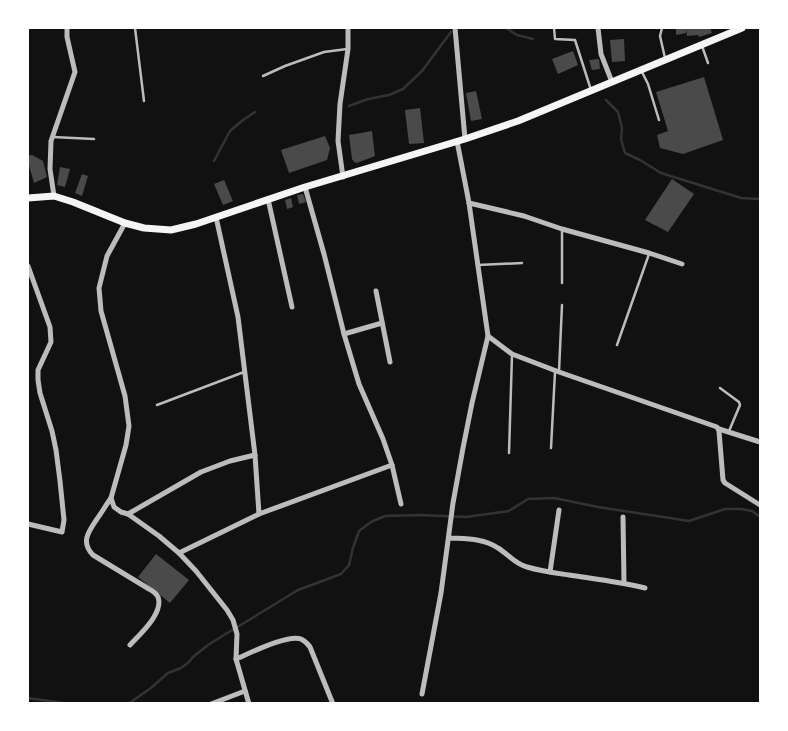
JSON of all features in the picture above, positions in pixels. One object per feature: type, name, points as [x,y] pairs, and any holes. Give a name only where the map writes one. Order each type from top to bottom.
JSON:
[{"type":"main road","points":[[28,198],[54,196],[125,223],[144,228],[171,230],[196,224],[518,122],[742,28]]},
{"type":"street","points":[[54,196],[50,169],[51,142],[75,72],[67,37],[67,28]]},
{"type":"street","points":[[342,177],[338,141],[340,104],[348,49],[348,28]]},
{"type":"street","points":[[422,694],[441,593],[453,503],[472,402],[488,336],[461,140],[455,28]]},
{"type":"street","points":[[598,28],[601,54],[612,82]]},
{"type":"street","points":[[305,188],[359,384],[383,439],[392,465],[401,504]]},
{"type":"street","points":[[268,200],[292,306]]},
{"type":"street","points":[[469,203],[524,216],[682,264]]},
{"type":"street","points":[[216,217],[238,317],[255,455],[258,514]]},
{"type":"street","points":[[125,223],[107,256],[99,288],[101,311],[124,396],[129,426],[126,445],[111,498],[88,533],[87,540],[89,551],[93,555],[157,595],[158,606],[154,618],[130,645]]},
{"type":"street","points":[[28,266],[50,327],[51,342],[38,370],[38,380],[56,450],[64,526],[62,532],[28,524]]},
{"type":"street","points":[[376,291],[390,362]]},
{"type":"street","points":[[344,334],[382,323]]},
{"type":"street","points":[[488,336],[512,354],[760,442]]},
{"type":"street","points":[[719,428],[724,483],[760,505]]},
{"type":"street","points":[[128,514],[201,472],[230,461],[255,455]]},
{"type":"street","points":[[179,553],[258,514],[392,465]]},
{"type":"street","points":[[111,498],[114,506],[121,512],[128,514],[179,553],[227,610],[233,620],[236,634],[236,659],[249,704]]},
{"type":"street","points":[[550,572],[559,510]]},
{"type":"street","points":[[623,517],[624,583]]},
{"type":"street","points":[[449,538],[488,542],[524,566],[645,588]]},
{"type":"street","points":[[236,659],[284,640],[300,639],[310,648],[332,704]]},
{"type":"street","points":[[210,704],[245,691]]},
{"type":"lane","points":[[135,28],[144,101]]},
{"type":"lane","points":[[554,28],[554,39],[575,40],[591,91]]},
{"type":"lane","points":[[662,28],[660,36],[665,60]]},
{"type":"lane","points":[[702,45],[708,63]]},
{"type":"lane","points":[[263,76],[324,52],[348,49]]},
{"type":"lane","points":[[641,70],[648,84],[659,120]]},
{"type":"lane","points":[[53,137],[94,139]]},
{"type":"lane","points":[[562,229],[562,283]]},
{"type":"lane","points":[[617,345],[649,253]]},
{"type":"lane","points":[[478,265],[522,263]]},
{"type":"lane","points":[[551,448],[562,305]]},
{"type":"lane","points":[[509,453],[512,354]]},
{"type":"lane","points":[[157,405],[245,372]]},
{"type":"lane","points":[[720,388],[739,402],[740,405],[729,431]]},
{"type":"building","points":[[676,28],[686,28],[686,33],[676,35]]},
{"type":"building","points":[[686,28],[710,28],[712,33],[699,37],[698,35],[687,36]]},
{"type":"building","points":[[624,39],[625,61],[612,62],[610,40]]},
{"type":"building","points":[[573,51],[578,65],[558,74],[552,59]]},
{"type":"building","points":[[599,59],[600,69],[592,70],[589,60]]},
{"type":"building","points":[[704,77],[723,140],[683,154],[660,148],[657,135],[668,131],[656,92]]},
{"type":"building","points":[[476,91],[482,119],[471,121],[466,93]]},
{"type":"building","points":[[420,108],[424,143],[409,144],[405,110]]},
{"type":"building","points":[[372,131],[375,156],[357,163],[354,162],[349,135]]},
{"type":"building","points":[[325,136],[330,148],[327,160],[289,173],[281,150]]},
{"type":"building","points":[[32,155],[43,161],[47,177],[34,183],[28,162],[28,156]]},
{"type":"building","points":[[60,167],[70,169],[65,187],[57,185]]},
{"type":"building","points":[[82,174],[88,176],[82,196],[75,193]]},
{"type":"building","points":[[672,179],[694,194],[668,232],[645,220]]},
{"type":"building","points":[[224,180],[233,201],[223,205],[214,184]]},
{"type":"building","points":[[303,194],[306,202],[299,204],[297,195]]},
{"type":"building","points":[[291,198],[293,207],[287,209],[285,200]]},
{"type":"building","points":[[156,554],[189,580],[170,603],[138,577]]},
{"type":"waterway","points":[[506,28],[517,35],[533,39]]},
{"type":"waterway","points":[[349,106],[368,99],[389,95],[403,89],[422,71],[451,32]]},
{"type":"waterway","points":[[606,100],[618,112],[622,128],[621,139],[625,153],[661,173],[741,198],[760,199]]},
{"type":"waterway","points":[[214,161],[230,131],[255,112]]},
{"type":"waterway","points":[[128,704],[168,673],[181,668],[208,645],[224,635],[298,590],[341,574],[349,565],[359,531],[371,522],[385,516],[466,517],[509,511],[528,499],[554,498],[689,521],[725,509],[752,511],[760,517]]},
{"type":"waterway","points":[[28,698],[70,704]]}]
